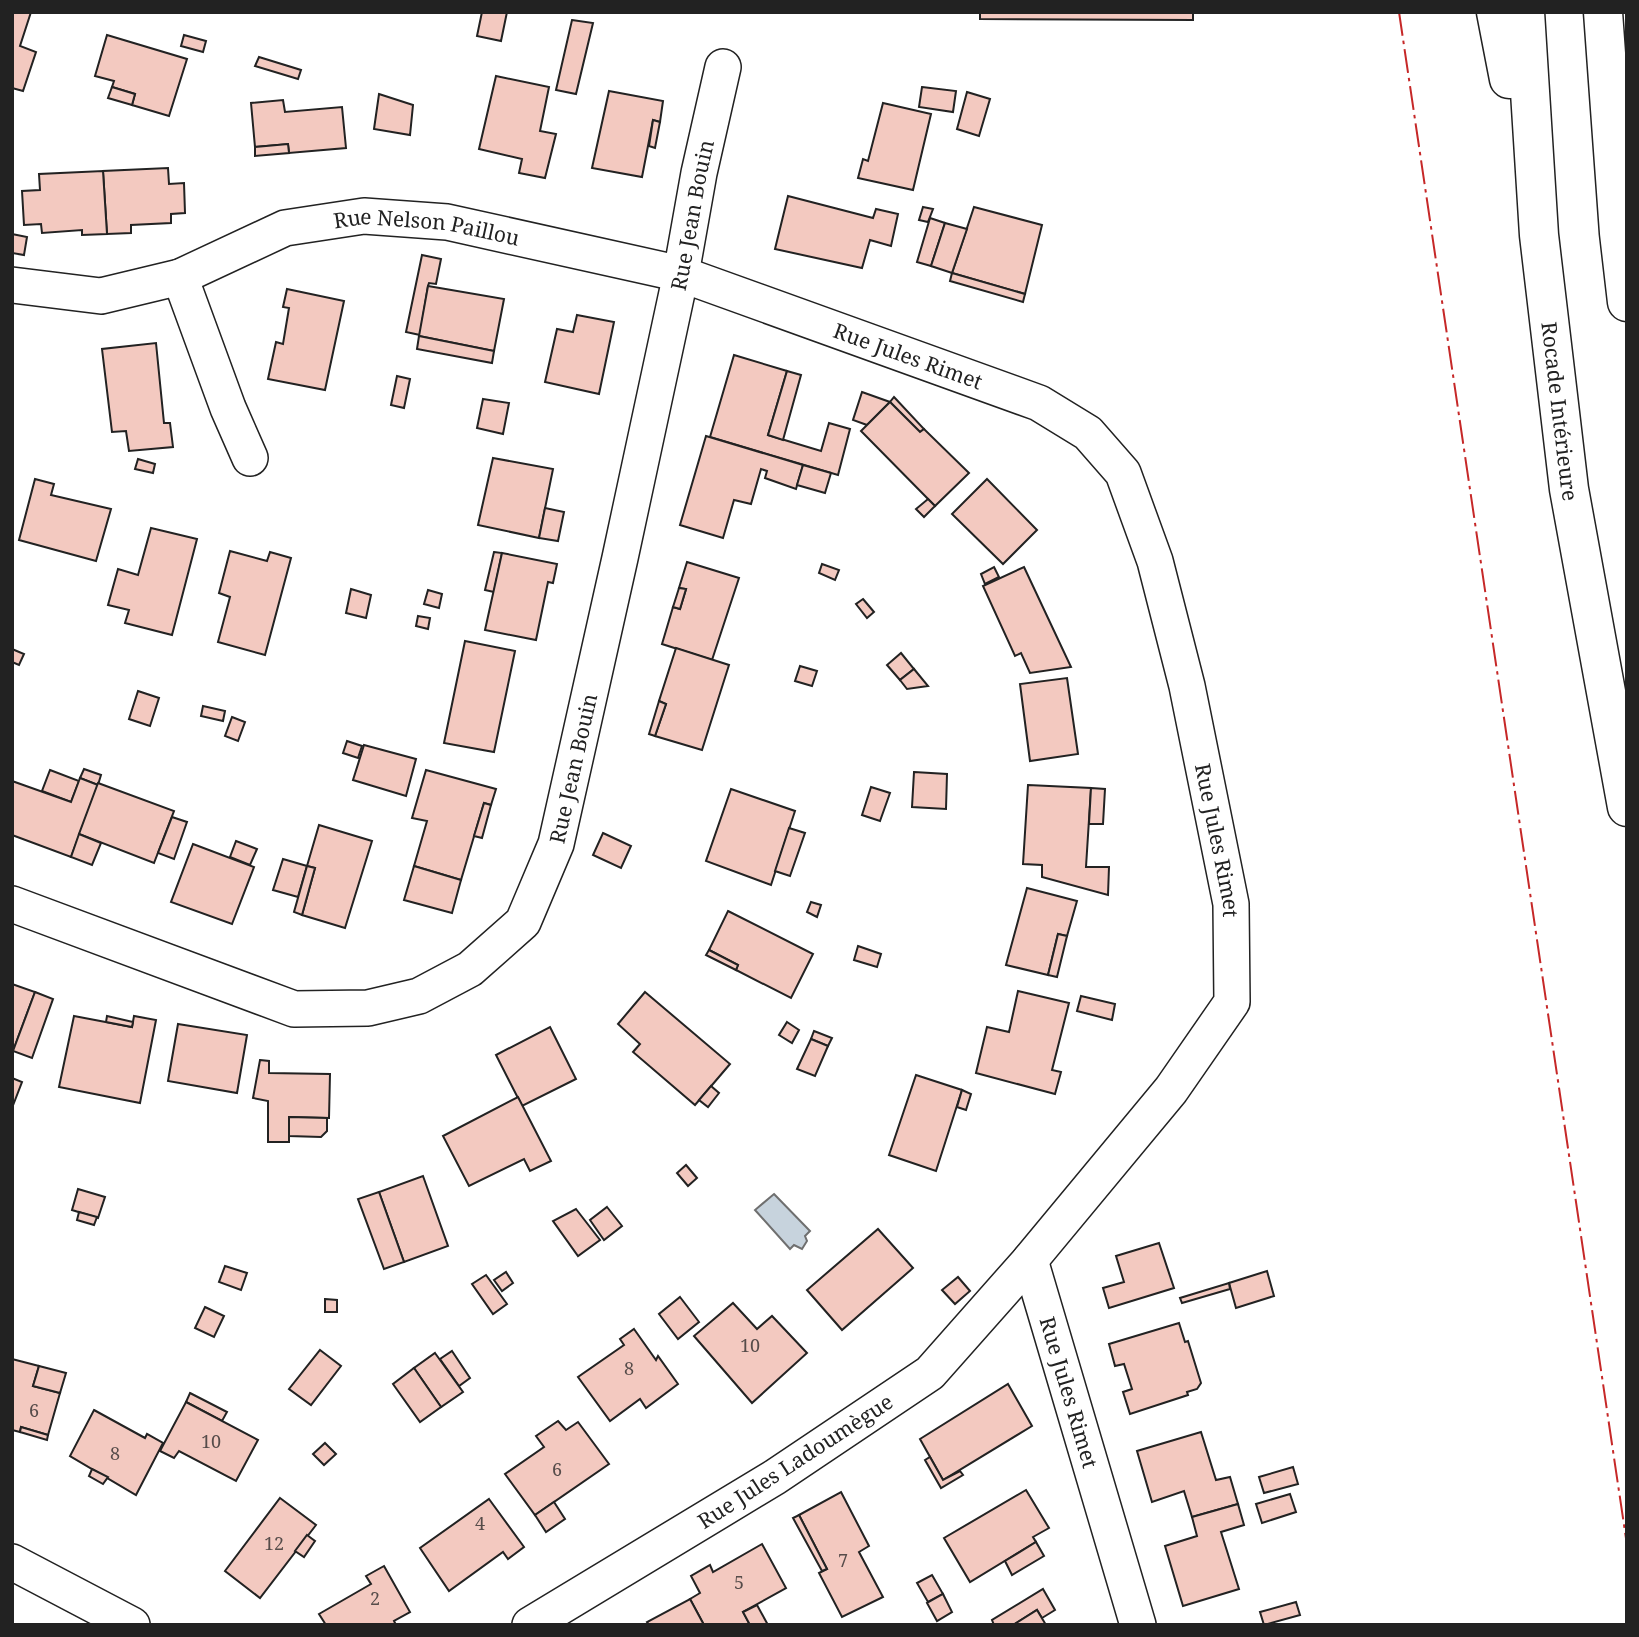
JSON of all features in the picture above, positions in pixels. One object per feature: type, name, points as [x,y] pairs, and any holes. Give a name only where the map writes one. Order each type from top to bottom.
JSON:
[{"type":"highway","points":[[1496,12],[1539,234]]},
{"type":"highway","name":"Rocade Intérieure","points":[[1525,12],[1539,234],[1569,489],[1627,807]]},
{"type":"highway","points":[[1603,12],[1619,233],[1627,302]]},
{"type":"street","name":"Rue Jean Bouin","points":[[12,904],[294,1009],[368,1008],[419,996],[470,969],[523,922],[556,844],[681,274],[699,173],[723,67]]},
{"type":"street","name":"Rue Nelson Paillou","points":[[12,285],[101,296],[180,277],[285,228],[364,216],[447,222],[681,274]]},
{"type":"street","name":"Rue Jules Rimet","points":[[681,274],[1039,403],[1088,433],[1123,473],[1155,561],[1187,686],[1231,904],[1232,1002],[1171,1090],[1030,1261],[1138,1625]]},
{"type":"street","points":[[180,277],[228,408],[250,458]]},
{"type":"street","name":"Rue Jules Ladoumègue","points":[[530,1625],[775,1477],[930,1373],[1030,1261]]},
{"type":"street","points":[[12,1563],[132,1625]]},
{"type":"shaded area","points":[[774,1194],[810,1231],[805,1236],[807,1241],[802,1249],[794,1245],[790,1249],[755,1210]]},
{"type":"building","points":[[12,12],[31,12],[20,46],[36,52],[23,91],[12,88]]},
{"type":"building","points":[[482,12],[507,12],[501,41],[477,36]]},
{"type":"building","points":[[980,12],[1193,12],[1193,20],[980,19]]},
{"type":"building","points":[[572,20],[593,23],[576,94],[556,90]]},
{"type":"building","points":[[107,35],[187,59],[169,116],[132,105],[135,94],[112,87],[114,81],[95,76]]},
{"type":"building","points":[[184,35],[206,41],[203,52],[181,46]]},
{"type":"building","points":[[259,57],[301,70],[298,79],[255,66]]},
{"type":"building","points":[[496,76],[549,87],[540,131],[556,134],[545,178],[519,173],[522,159],[479,149]]},
{"type":"building","points":[[112,87],[135,94],[132,105],[108,98]]},
{"type":"building","points":[[922,87],[956,91],[953,112],[919,107]]},
{"type":"building","points":[[609,91],[663,101],[660,122],[653,120],[642,177],[592,168]]},
{"type":"building","points":[[967,92],[990,99],[979,136],[957,129]]},
{"type":"building","points":[[379,94],[413,105],[410,135],[374,129]]},
{"type":"building","points":[[283,100],[285,112],[342,107],[346,148],[289,153],[288,144],[255,147],[251,103]]},
{"type":"building","points":[[883,103],[931,114],[913,190],[858,178],[863,159],[868,161]]},
{"type":"building","points":[[653,120],[660,122],[655,148],[649,146]]},
{"type":"building","points":[[288,144],[289,153],[255,156],[255,147]]},
{"type":"building","points":[[168,168],[169,184],[184,183],[185,213],[171,214],[171,223],[131,225],[131,233],[107,234],[103,171]]},
{"type":"building","points":[[103,171],[107,234],[82,235],[82,230],[42,233],[41,224],[24,225],[22,191],[40,190],[39,174]]},
{"type":"building","points":[[788,196],[873,218],[876,209],[898,214],[891,246],[870,240],[862,268],[775,249]]},
{"type":"building","points":[[923,207],[933,209],[928,222],[919,220]]},
{"type":"building","points":[[974,207],[1042,225],[1025,294],[952,273]]},
{"type":"building","points":[[930,218],[945,223],[931,266],[917,262]]},
{"type":"building","points":[[945,223],[967,229],[952,273],[931,266]]},
{"type":"building","points":[[12,234],[27,237],[24,255],[12,253]]},
{"type":"building","points":[[422,255],[441,259],[436,284],[429,283],[428,286],[420,335],[406,332]]},
{"type":"building","points":[[952,273],[1025,294],[1023,302],[950,281]]},
{"type":"building","points":[[428,286],[504,299],[494,351],[419,336]]},
{"type":"building","points":[[287,289],[344,301],[325,390],[268,379],[276,342],[283,344],[289,308],[283,307]]},
{"type":"building","points":[[577,315],[614,322],[599,394],[545,382],[557,329],[573,332]]},
{"type":"building","points":[[419,336],[494,351],[492,363],[417,349]]},
{"type":"building","points":[[156,343],[164,423],[170,423],[173,447],[129,451],[126,431],[112,432],[102,349]]},
{"type":"building","points":[[734,355],[787,371],[768,435],[821,451],[829,423],[850,429],[838,475],[710,437]]},
{"type":"building","points":[[787,371],[801,375],[783,440],[768,435]]},
{"type":"building","points":[[397,376],[410,379],[404,408],[391,405]]},
{"type":"building","points":[[862,392],[890,402],[867,425],[853,420]]},
{"type":"building","points":[[894,397],[924,429],[920,432],[890,402]]},
{"type":"building","points":[[483,399],[509,403],[503,434],[477,428]]},
{"type":"building","points":[[890,402],[920,432],[924,429],[969,473],[935,506],[861,431]]},
{"type":"building","points":[[706,436],[803,465],[796,489],[765,478],[767,471],[761,469],[751,504],[734,500],[723,538],[680,525]]},
{"type":"building","points":[[493,458],[553,469],[539,538],[478,525]]},
{"type":"building","points":[[138,459],[155,464],[153,473],[135,469]]},
{"type":"building","points":[[803,465],[831,473],[825,493],[797,485]]},
{"type":"building","points":[[35,479],[54,484],[51,495],[111,509],[96,561],[19,540]]},
{"type":"building","points":[[987,479],[1037,530],[1003,564],[952,514]]},
{"type":"building","points":[[928,499],[935,506],[924,517],[916,509]]},
{"type":"building","points":[[545,508],[564,512],[558,541],[539,538]]},
{"type":"building","points":[[151,528],[197,539],[172,635],[125,623],[129,610],[108,605],[118,569],[138,575]]},
{"type":"building","points":[[230,551],[267,561],[270,552],[291,558],[265,655],[218,642],[230,597],[219,593]]},
{"type":"building","points":[[494,552],[502,553],[494,592],[485,590]]},
{"type":"building","points":[[502,553],[557,564],[553,583],[548,582],[536,640],[485,630]]},
{"type":"building","points":[[687,562],[739,578],[712,660],[662,644],[673,607],[680,609],[686,589],[679,588]]},
{"type":"building","points":[[822,564],[839,570],[835,580],[819,573]]},
{"type":"building","points":[[994,567],[999,577],[985,584],[981,574]]},
{"type":"building","points":[[1024,567],[1071,667],[1030,673],[1021,653],[1015,656],[983,586]]},
{"type":"building","points":[[679,588],[686,589],[680,609],[673,607]]},
{"type":"building","points":[[351,589],[371,595],[366,618],[346,613]]},
{"type":"building","points":[[428,590],[442,594],[439,608],[424,604]]},
{"type":"building","points":[[863,599],[874,612],[867,618],[856,604]]},
{"type":"building","points":[[418,616],[430,618],[428,629],[416,626]]},
{"type":"building","points":[[465,641],[515,651],[494,752],[444,743]]},
{"type":"building","points":[[676,648],[729,665],[702,750],[655,736],[666,704],[659,701]]},
{"type":"building","points":[[12,649],[24,654],[19,665],[12,662]]},
{"type":"building","points":[[901,653],[914,669],[900,680],[887,665]]},
{"type":"building","points":[[800,666],[817,671],[812,686],[795,681]]},
{"type":"building","points":[[914,669],[928,686],[907,689],[900,680]]},
{"type":"building","points":[[1067,678],[1078,754],[1030,761],[1020,684]]},
{"type":"building","points":[[138,691],[159,698],[150,726],[129,719]]},
{"type":"building","points":[[659,701],[666,704],[655,736],[649,734]]},
{"type":"building","points":[[203,706],[225,711],[223,721],[201,716]]},
{"type":"building","points":[[232,717],[245,722],[238,741],[225,736]]},
{"type":"building","points":[[347,741],[362,746],[358,758],[343,753]]},
{"type":"building","points":[[364,745],[416,759],[406,796],[353,780]]},
{"type":"building","points":[[84,769],[101,775],[98,785],[80,778]]},
{"type":"building","points":[[50,770],[79,781],[71,802],[42,791]]},
{"type":"building","points":[[426,770],[496,789],[491,805],[484,803],[461,880],[414,866],[427,821],[412,818]]},
{"type":"building","points":[[914,772],[947,774],[946,809],[912,807]]},
{"type":"building","points":[[80,778],[98,785],[71,857],[12,835],[12,781],[71,802]]},
{"type":"building","points":[[98,783],[174,811],[154,863],[79,834]]},
{"type":"building","points":[[1028,785],[1091,788],[1086,867],[1109,867],[1108,895],[1042,877],[1042,865],[1023,864]]},
{"type":"building","points":[[871,787],[890,793],[880,821],[862,815]]},
{"type":"building","points":[[1091,788],[1105,789],[1103,824],[1089,824]]},
{"type":"building","points":[[731,789],[795,811],[771,885],[706,861]]},
{"type":"building","points":[[484,803],[491,805],[482,838],[474,836]]},
{"type":"building","points":[[172,817],[187,822],[174,859],[158,853]]},
{"type":"building","points":[[319,825],[372,841],[345,928],[302,915],[315,868],[307,866]]},
{"type":"building","points":[[789,828],[805,833],[790,876],[775,871]]},
{"type":"building","points":[[603,833],[631,846],[621,868],[593,855]]},
{"type":"building","points":[[79,834],[101,843],[92,865],[71,857]]},
{"type":"building","points":[[236,841],[257,849],[250,865],[230,857]]},
{"type":"building","points":[[193,844],[254,867],[232,924],[171,902]]},
{"type":"building","points":[[283,859],[307,866],[298,897],[273,890]]},
{"type":"building","points":[[307,866],[315,868],[302,915],[294,912]]},
{"type":"building","points":[[414,866],[461,880],[452,913],[404,900]]},
{"type":"building","points":[[1027,888],[1077,901],[1067,936],[1058,934],[1048,975],[1006,965]]},
{"type":"building","points":[[811,902],[821,905],[817,917],[807,912]]},
{"type":"building","points":[[728,911],[813,954],[791,998],[736,970],[738,965],[709,950]]},
{"type":"building","points":[[1058,934],[1067,936],[1057,977],[1048,975]]},
{"type":"building","points":[[858,946],[881,954],[877,967],[854,960]]},
{"type":"building","points":[[709,950],[738,965],[736,970],[706,955]]},
{"type":"building","points":[[12,984],[35,992],[13,1051],[12,1051]]},
{"type":"building","points":[[1018,991],[1069,1003],[1052,1070],[1061,1072],[1055,1094],[976,1073],[987,1027],[1009,1032]]},
{"type":"building","points":[[35,992],[53,999],[32,1058],[13,1051]]},
{"type":"building","points":[[645,992],[730,1064],[695,1105],[633,1052],[640,1044],[618,1024]]},
{"type":"building","points":[[1081,996],[1115,1004],[1112,1020],[1077,1011]]},
{"type":"building","points":[[74,1016],[132,1027],[134,1016],[156,1020],[140,1103],[59,1087]]},
{"type":"building","points":[[107,1016],[133,1022],[132,1027],[106,1022]]},
{"type":"building","points":[[787,1022],[799,1030],[792,1043],[779,1035]]},
{"type":"building","points":[[178,1024],[247,1035],[237,1093],[168,1081]]},
{"type":"building","points":[[550,1027],[576,1079],[522,1106],[496,1055]]},
{"type":"building","points":[[814,1031],[832,1038],[828,1046],[811,1039]]},
{"type":"building","points":[[811,1039],[828,1046],[815,1076],[797,1069]]},
{"type":"building","points":[[260,1060],[269,1061],[269,1073],[330,1074],[329,1118],[289,1117],[289,1142],[268,1142],[268,1101],[253,1098]]},
{"type":"building","points":[[916,1075],[962,1090],[936,1171],[889,1155]]},
{"type":"building","points":[[12,1078],[22,1082],[12,1108]]},
{"type":"building","points":[[711,1086],[719,1093],[708,1107],[699,1100]]},
{"type":"building","points":[[962,1090],[971,1094],[966,1110],[957,1107]]},
{"type":"building","points":[[518,1097],[551,1161],[530,1171],[524,1159],[469,1186],[443,1136]]},
{"type":"building","points":[[289,1117],[327,1118],[327,1131],[321,1137],[289,1136]]},
{"type":"building","points":[[686,1165],[697,1178],[688,1186],[677,1173]]},
{"type":"building","points":[[423,1176],[448,1246],[404,1262],[379,1192]]},
{"type":"building","points":[[78,1189],[105,1197],[98,1218],[72,1210]]},
{"type":"building","points":[[379,1192],[404,1262],[384,1269],[358,1199]]},
{"type":"building","points":[[607,1207],[622,1226],[604,1240],[590,1220]]},
{"type":"building","points":[[576,1209],[600,1240],[578,1256],[553,1221]]},
{"type":"building","points":[[79,1212],[97,1217],[94,1225],[77,1220]]},
{"type":"building","points":[[878,1229],[913,1268],[842,1330],[807,1290]]},
{"type":"building","points":[[1159,1243],[1174,1288],[1109,1308],[1103,1288],[1124,1282],[1116,1256]]},
{"type":"building","points":[[225,1266],[247,1273],[241,1290],[219,1282]]},
{"type":"building","points":[[1267,1271],[1274,1296],[1236,1308],[1229,1283]]},
{"type":"building","points":[[506,1272],[513,1283],[502,1291],[494,1280]]},
{"type":"building","points":[[486,1275],[507,1304],[493,1314],[472,1284]]},
{"type":"building","points":[[958,1277],[970,1291],[955,1304],[942,1290]]},
{"type":"building","points":[[1229,1283],[1230,1289],[1182,1303],[1180,1298]]},
{"type":"building","points":[[680,1297],[699,1322],[678,1339],[659,1314]]},
{"type":"building","points":[[325,1299],[337,1300],[337,1312],[325,1312]]},
{"type":"building","points":[[733,1303],[757,1329],[772,1316],[807,1353],[752,1403],[694,1336]]},
{"type":"building","points":[[205,1307],[224,1316],[214,1337],[195,1328]]},
{"type":"building","points":[[1179,1323],[1185,1342],[1188,1341],[1201,1383],[1197,1389],[1187,1392],[1188,1395],[1130,1414],[1123,1392],[1132,1389],[1124,1364],[1115,1366],[1109,1344]]},
{"type":"building","points":[[634,1329],[656,1360],[658,1356],[678,1384],[646,1408],[640,1399],[610,1421],[578,1377],[624,1345],[620,1339]]},
{"type":"building","points":[[320,1350],[341,1366],[311,1405],[289,1389]]},
{"type":"building","points":[[452,1351],[470,1378],[459,1386],[440,1359]]},
{"type":"building","points":[[435,1353],[463,1392],[441,1407],[414,1368]]},
{"type":"building","points":[[12,1359],[39,1366],[33,1386],[60,1393],[48,1435],[21,1427],[20,1432],[12,1430]]},
{"type":"building","points":[[39,1366],[66,1373],[60,1393],[33,1386]]},
{"type":"building","points":[[414,1368],[441,1407],[420,1422],[393,1384]]},
{"type":"building","points":[[1008,1384],[1032,1426],[943,1480],[920,1439]]},
{"type":"building","points":[[190,1393],[227,1412],[222,1421],[186,1402]]},
{"type":"building","points":[[186,1402],[258,1440],[236,1481],[179,1451],[174,1458],[160,1451]]},
{"type":"building","points":[[94,1410],[145,1438],[147,1434],[163,1443],[136,1495],[70,1456]]},
{"type":"building","points":[[558,1421],[566,1430],[578,1422],[609,1464],[535,1515],[505,1474],[544,1447],[536,1436]]},
{"type":"building","points":[[21,1427],[48,1435],[47,1440],[20,1432]]},
{"type":"building","points":[[1201,1432],[1216,1480],[1230,1477],[1238,1504],[1192,1517],[1184,1491],[1152,1502],[1137,1451]]},
{"type":"building","points":[[325,1443],[336,1454],[324,1465],[313,1454]]},
{"type":"building","points":[[930,1457],[943,1480],[960,1471],[963,1475],[941,1488],[925,1460]]},
{"type":"building","points":[[1293,1467],[1298,1484],[1264,1493],[1259,1477]]},
{"type":"building","points":[[92,1469],[108,1477],[103,1484],[89,1476]]},
{"type":"building","points":[[1026,1490],[1049,1528],[1033,1537],[1036,1542],[970,1582],[944,1538]]},
{"type":"building","points":[[841,1492],[869,1546],[859,1552],[883,1597],[842,1617],[819,1573],[827,1569],[799,1515]]},
{"type":"building","points":[[1290,1494],[1296,1512],[1262,1523],[1256,1504]]},
{"type":"building","points":[[280,1498],[316,1525],[260,1598],[225,1571]]},
{"type":"building","points":[[489,1499],[524,1547],[508,1559],[503,1552],[449,1591],[420,1548]]},
{"type":"building","points":[[554,1502],[565,1519],[546,1532],[535,1515]]},
{"type":"building","points":[[1238,1504],[1244,1525],[1221,1532],[1239,1589],[1183,1606],[1165,1546],[1197,1536],[1192,1517]]},
{"type":"building","points":[[799,1515],[827,1569],[822,1571],[793,1518]]},
{"type":"building","points":[[307,1535],[315,1541],[304,1557],[295,1551]]},
{"type":"building","points":[[1036,1542],[1044,1556],[1012,1575],[1005,1561]]},
{"type":"building","points":[[762,1544],[786,1588],[743,1612],[750,1625],[704,1625],[690,1599],[700,1593],[691,1576],[710,1565],[713,1572]]},
{"type":"building","points":[[384,1566],[410,1612],[394,1621],[396,1625],[326,1625],[319,1614],[371,1584],[366,1576]]},
{"type":"building","points":[[932,1575],[943,1594],[928,1602],[917,1583]]},
{"type":"building","points":[[1043,1589],[1055,1610],[1042,1618],[1037,1610],[1013,1625],[994,1625],[992,1620]]},
{"type":"building","points":[[943,1594],[952,1612],[937,1621],[927,1603]]},
{"type":"building","points":[[690,1599],[704,1625],[649,1625],[647,1622]]},
{"type":"building","points":[[1296,1602],[1300,1615],[1264,1625],[1260,1612]]},
{"type":"building","points":[[757,1605],[768,1625],[750,1625],[743,1612]]},
{"type":"building","points":[[1037,1610],[1046,1625],[1013,1625]]},
{"type":"power","points":[[1399,12],[1627,1545]]}]
